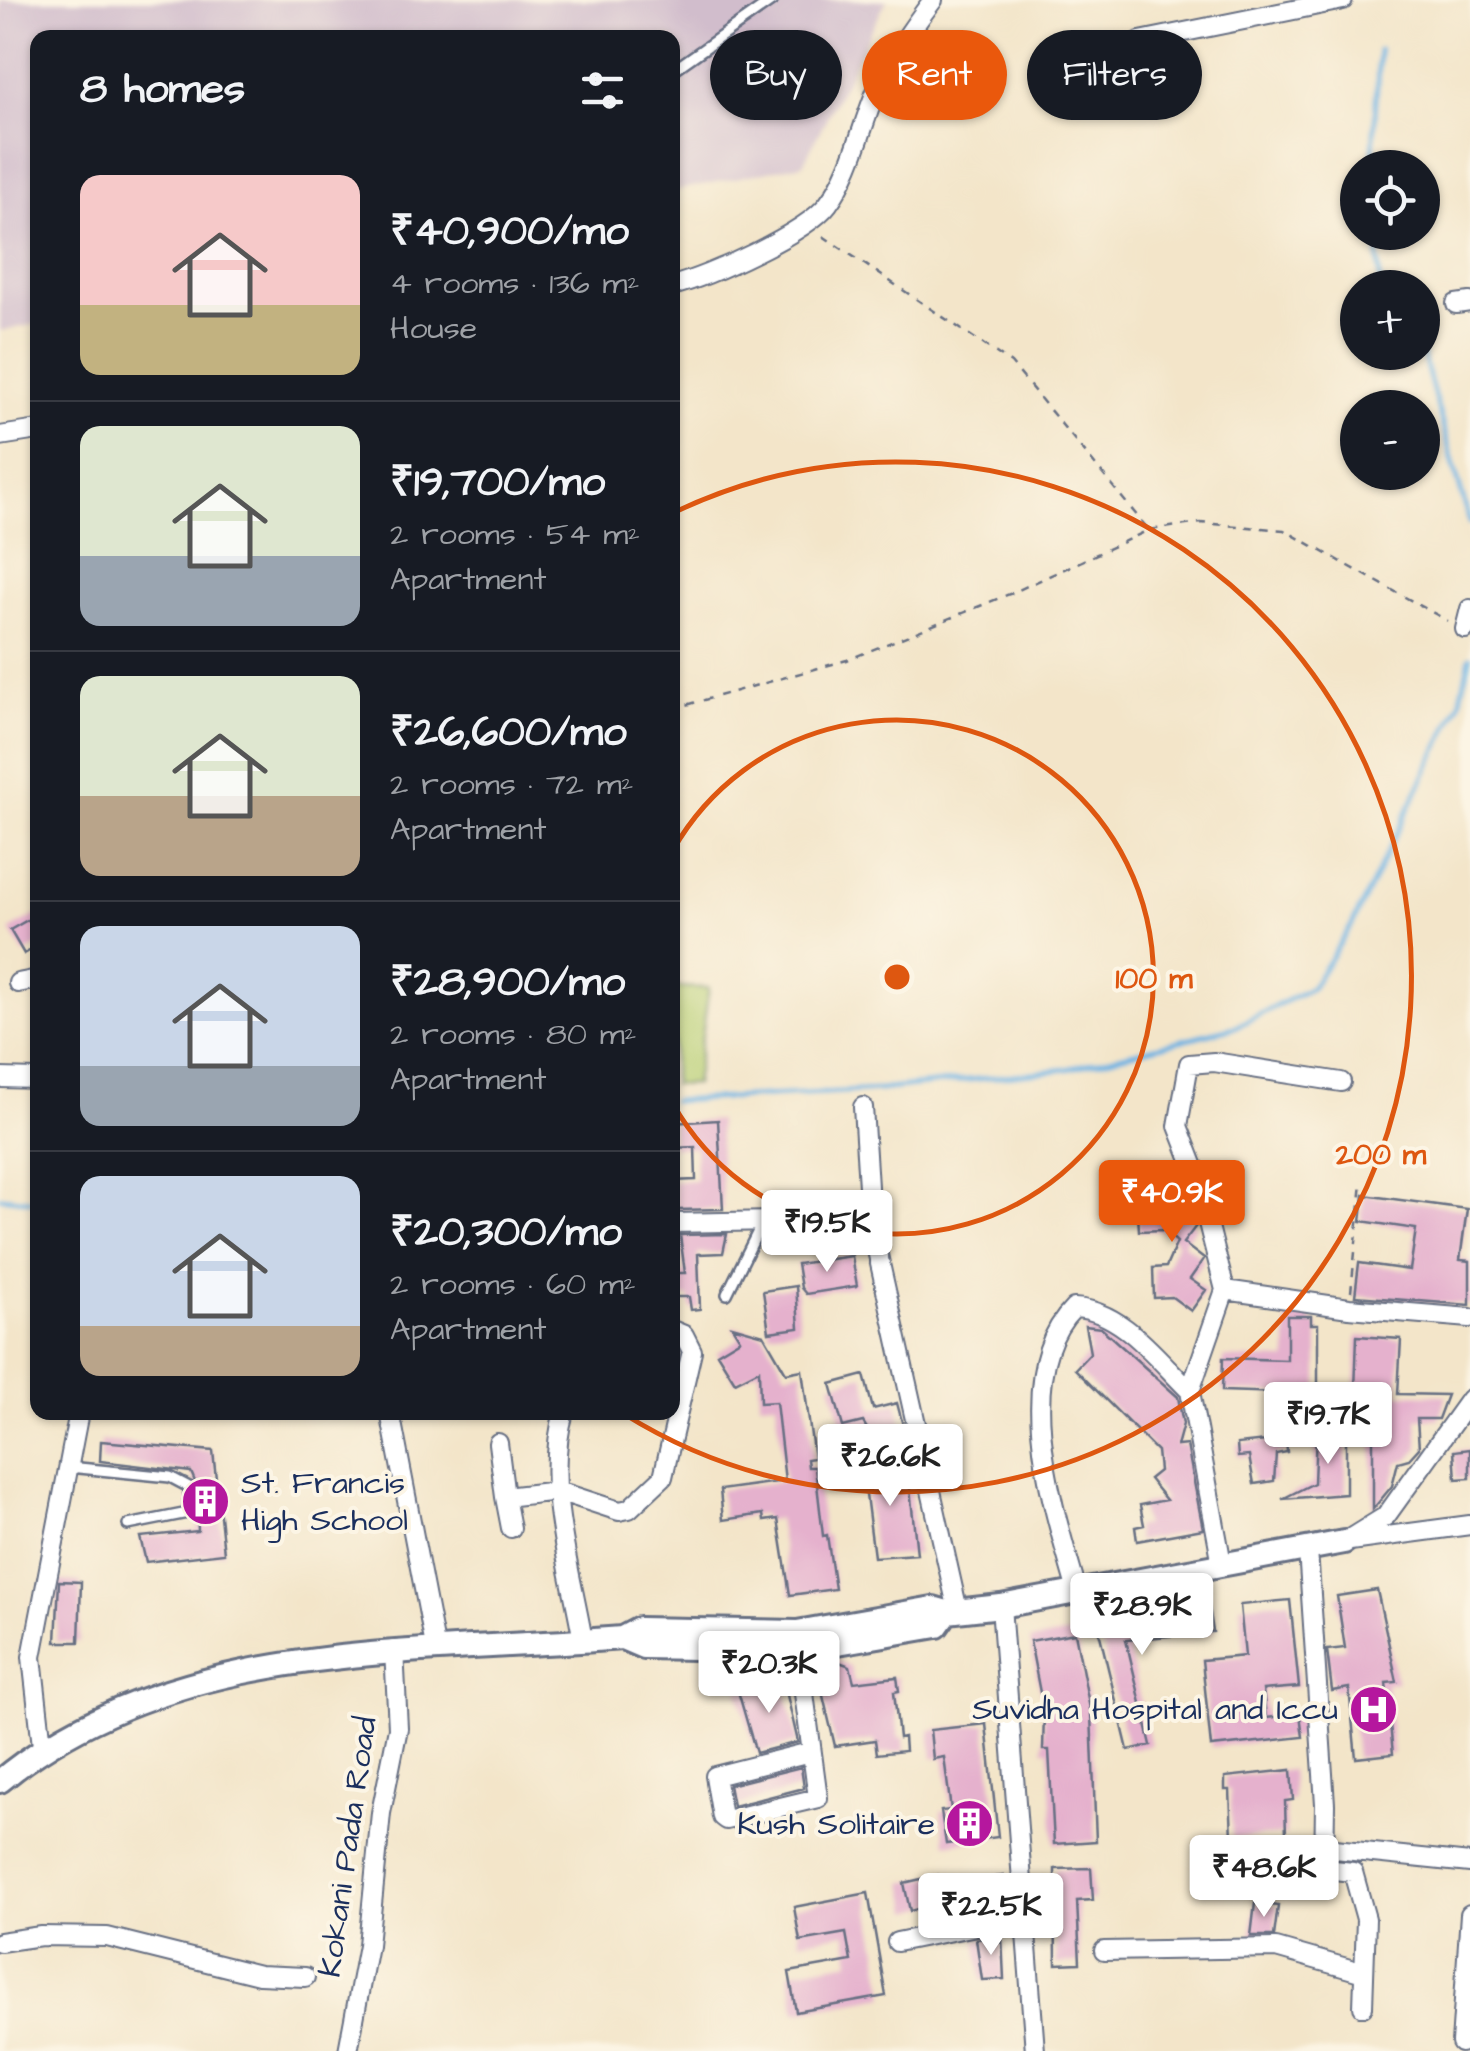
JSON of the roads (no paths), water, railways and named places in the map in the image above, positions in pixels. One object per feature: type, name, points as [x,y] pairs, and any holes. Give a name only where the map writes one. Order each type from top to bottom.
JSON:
[{"type":"street","points":[[680,284],[707,277],[806,224],[825,208],[842,182],[883,76],[932,0]]},
{"type":"street","points":[[1194,30],[1343,0]]},
{"type":"street","points":[[0,436],[30,431]]},
{"type":"street","points":[[1460,627],[1470,608]]},
{"type":"street","points":[[18,983],[30,981]]},
{"type":"street","points":[[1222,1564],[1190,1391],[1225,1290],[1194,1167],[1178,1126],[1188,1064],[1214,1062],[1342,1082]]},
{"type":"street","points":[[0,1078],[30,1078]]},
{"type":"street","points":[[863,1107],[870,1219],[952,1612]]},
{"type":"street","points":[[680,1223],[870,1219]]},
{"type":"street","points":[[1225,1290],[1349,1308],[1470,1318]]},
{"type":"street","points":[[1077,1591],[1049,1490],[1042,1420],[1042,1377],[1056,1326],[1074,1308],[1093,1308],[1114,1318],[1190,1391]]},
{"type":"street","points":[[680,1334],[692,1351],[680,1403]]},
{"type":"street","points":[[1344,1542],[1386,1516],[1470,1399]]},
{"type":"street","points":[[42,1746],[32,1657],[78,1420]]},
{"type":"street","points":[[392,1420],[435,1646]]},
{"type":"street","points":[[562,1420],[557,1436],[558,1491],[583,1642]]},
{"type":"street","points":[[505,1497],[558,1491],[619,1511],[629,1509],[663,1477],[676,1420]]},
{"type":"street","points":[[498,1444],[511,1528]]},
{"type":"street","points":[[0,1781],[42,1746],[192,1682],[435,1646],[622,1638],[642,1646],[713,1638],[797,1641],[852,1632],[937,1626],[952,1612],[1344,1542],[1470,1524]]},
{"type":"street","points":[[1308,1550],[1324,1869],[1353,1872],[1366,1919],[1363,2006]]},
{"type":"street","points":[[1001,1606],[1035,2051]]},
{"type":"street","points":[[797,1641],[818,1798],[726,1820],[722,1817],[715,1776],[810,1752]]},
{"type":"street","name":"Kokani Pada Road","points":[[348,2051],[368,1944],[381,1813],[398,1728],[394,1650]]},
{"type":"street","points":[[1325,1848],[1470,1864]]},
{"type":"street","points":[[1461,2044],[1470,1914]]},
{"type":"street","points":[[897,1942],[1026,1916]]},
{"type":"street","points":[[0,1942],[41,1936],[107,1936],[259,1975],[304,1978]]},
{"type":"street","points":[[1104,1951],[1276,1948],[1364,1973]]},
{"type":"lane","points":[[680,65],[773,0]]},
{"type":"lane","points":[[727,1294],[763,1221]]},
{"type":"lane","points":[[69,1467],[170,1477],[189,1487],[188,1513],[128,1525]]},
{"type":"waterway","points":[[1373,150],[1379,50]]},
{"type":"waterway","points":[[1378,250],[1379,270]]},
{"type":"waterway","points":[[1427,370],[1470,523]]},
{"type":"waterway","points":[[680,1101],[879,1090],[1067,1069],[1235,1027],[1311,988],[1352,925],[1460,703],[1470,657]]},
{"type":"waterway","points":[[0,1197],[30,1200]]},
{"type":"place","name":"St. Francis High School","points":[[206,1501]]},
{"type":"place","name":"Suvidha Hospital and Iccu","points":[[1373,1709]]},
{"type":"place","name":"Kush Solitaire","points":[[970,1824]]}]
